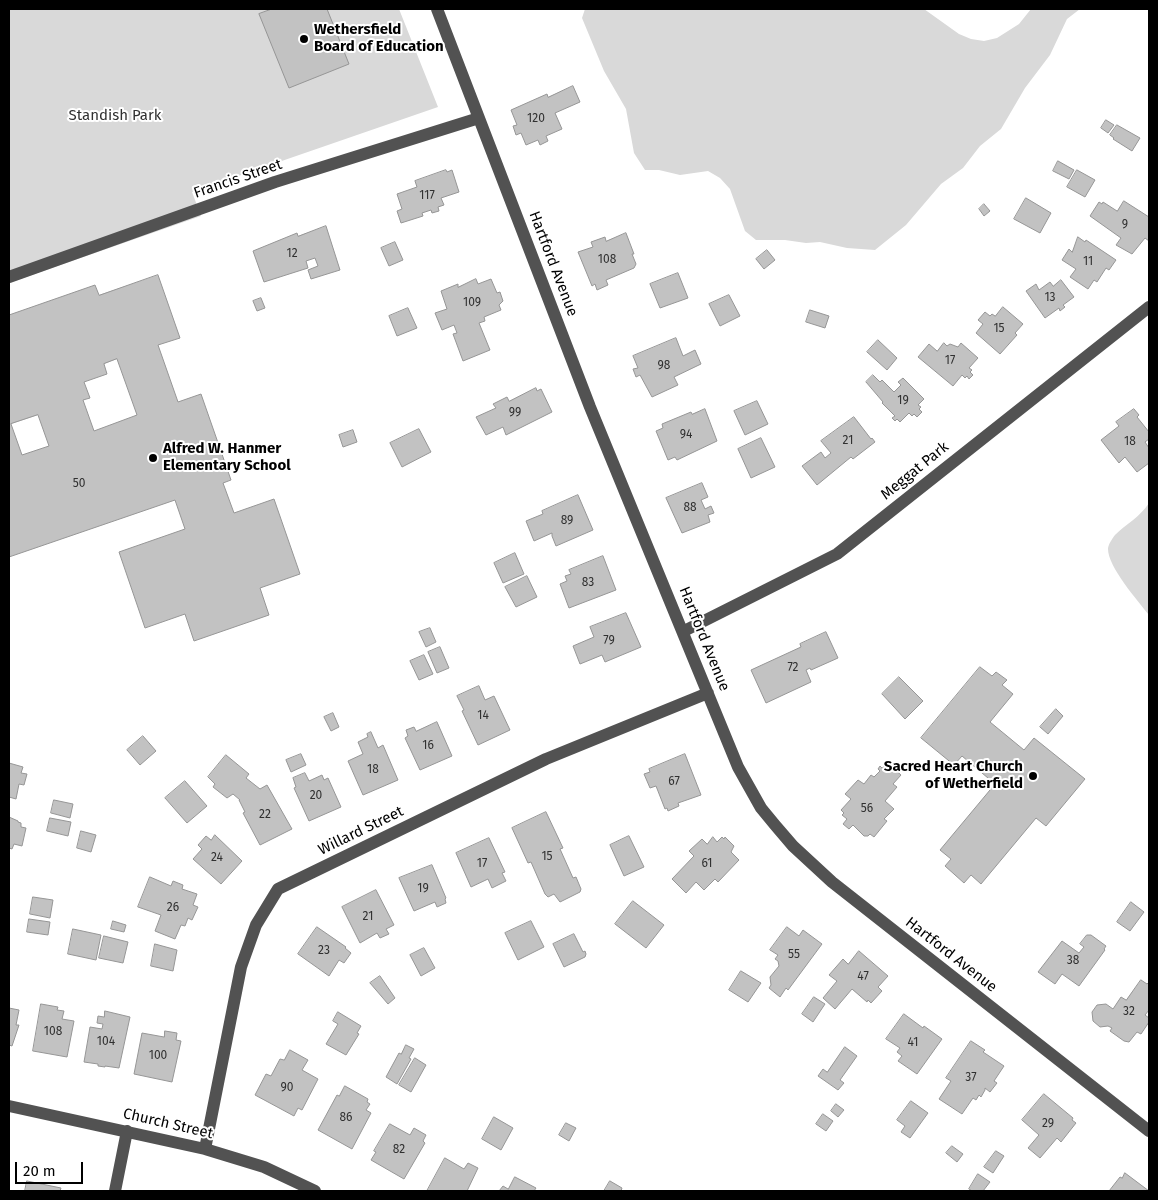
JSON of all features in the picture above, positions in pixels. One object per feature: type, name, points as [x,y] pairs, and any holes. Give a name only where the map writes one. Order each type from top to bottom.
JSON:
[{"type":"street","name":"Hartford Avenue","points":[[437,9],[590,407],[684,631],[738,767],[761,808],[793,846],[832,882],[1149,1131]]},
{"type":"street","name":"Francis Street","points":[[9,277],[275,182],[480,118]]},
{"type":"street","name":"Meggat Park","points":[[684,631],[837,554],[1149,307]]},
{"type":"street","name":"Willard Street","points":[[205,1148],[241,967],[256,925],[278,889],[546,759],[708,693]]},
{"type":"street","name":"Church Street","points":[[9,1106],[205,1148],[264,1167],[315,1191]]},
{"type":"street","points":[[115,1191],[127,1131]]},
{"type":"green space","name":"Standish Park","points":[[9,9],[399,9],[438,107],[192,192],[201,216],[9,283]]},
{"type":"green space","points":[[585,9],[924,9],[959,34],[971,39],[984,41],[997,38],[1019,24],[1031,9],[1080,9],[1067,19],[1050,55],[1025,88],[1001,129],[980,146],[963,168],[941,184],[906,225],[875,250],[847,248],[820,242],[756,240],[745,231],[730,189],[720,178],[708,171],[680,175],[659,170],[645,170],[634,153],[626,109],[604,71],[582,18]]},
{"type":"green space","points":[[1149,503],[1149,615],[1118,574],[1109,556],[1108,549],[1115,535]]},
{"type":"building","name":"Wethersfield Board of Education","points":[[272,9],[327,9],[349,64],[289,88],[259,14]]},
{"type":"building","points":[[573,86],[580,102],[555,113],[562,129],[546,136],[548,141],[540,145],[538,140],[526,145],[521,133],[516,135],[513,126],[517,125],[511,110],[547,94],[548,97]]},
{"type":"building","points":[[1106,120],[1114,125],[1108,133],[1101,128]]},
{"type":"building","points":[[1117,125],[1140,138],[1132,151],[1110,135]]},
{"type":"building","points":[[1058,161],[1074,170],[1069,179],[1053,171]]},
{"type":"building","points":[[446,170],[447,172],[452,170],[459,192],[441,198],[444,205],[438,207],[439,211],[432,213],[431,210],[422,213],[423,216],[401,223],[397,211],[402,209],[397,194],[417,187],[415,181]]},
{"type":"building","points":[[1077,170],[1095,180],[1085,197],[1067,187]]},
{"type":"building","points":[[1026,198],[1051,213],[1040,233],[1014,219]]},
{"type":"building","points":[[1124,201],[1149,217],[1149,241],[1145,238],[1132,254],[1116,245],[1121,238],[1090,216],[1099,202],[1102,204],[1103,202],[1117,211]]},
{"type":"building","points":[[984,204],[990,211],[984,216],[979,209]]},
{"type":"building","points":[[326,226],[340,270],[311,279],[308,270],[318,266],[315,258],[306,261],[308,268],[264,282],[253,251],[297,233],[298,236]]},
{"type":"building","points":[[626,233],[634,254],[632,254],[636,264],[634,268],[606,280],[608,285],[597,290],[595,284],[592,286],[578,252],[593,247],[591,242],[605,237],[606,241]]},
{"type":"building","points":[[1078,237],[1085,242],[1086,240],[1116,260],[1109,270],[1106,268],[1097,282],[1094,280],[1088,289],[1070,277],[1076,269],[1062,260],[1069,249],[1072,252]]},
{"type":"building","points":[[395,242],[403,260],[389,266],[381,248]]},
{"type":"building","points":[[767,250],[775,260],[764,269],[756,259]]},
{"type":"building","points":[[678,273],[688,298],[660,308],[650,284]]},
{"type":"building","points":[[158,275],[180,338],[158,345],[178,402],[201,394],[231,480],[223,483],[234,513],[274,499],[300,574],[260,588],[269,615],[194,641],[185,614],[145,628],[119,552],[185,529],[175,500],[9,557],[9,315],[95,285],[99,295]],"holes":[[[117,359],[137,415],[94,431],[83,400],[90,398],[84,382],[107,374],[104,364]],[[38,415],[49,446],[22,455],[11,424]]]},
{"type":"building","points":[[476,279],[478,284],[491,279],[497,293],[500,292],[503,301],[499,305],[501,310],[484,317],[485,321],[479,323],[490,350],[463,361],[453,334],[457,333],[454,325],[442,330],[435,313],[447,309],[441,291],[458,284],[458,287]]},
{"type":"building","points":[[1061,280],[1074,297],[1063,305],[1065,307],[1060,311],[1059,308],[1045,318],[1026,291],[1036,284],[1039,290],[1050,282],[1053,286]]},
{"type":"building","points":[[729,295],[740,316],[720,326],[709,304]]},
{"type":"building","points":[[261,298],[265,308],[257,311],[253,301]]},
{"type":"building","points":[[1003,307],[1023,324],[1015,333],[1017,335],[1000,354],[976,333],[983,324],[978,320],[985,312],[990,316],[992,314],[995,316]]},
{"type":"building","points":[[408,308],[417,328],[397,336],[389,316]]},
{"type":"building","points":[[810,310],[829,316],[825,328],[806,322]]},
{"type":"building","points":[[676,338],[683,356],[695,350],[701,364],[674,377],[678,385],[652,397],[640,375],[636,377],[633,369],[638,368],[633,356]]},
{"type":"building","points":[[878,340],[897,358],[887,370],[867,352]]},
{"type":"building","points":[[944,343],[947,346],[950,344],[958,347],[961,343],[978,358],[969,368],[972,370],[970,372],[973,375],[969,379],[967,376],[965,378],[962,375],[953,386],[918,357],[929,344],[937,351]]},
{"type":"building","points":[[873,375],[880,382],[882,380],[894,392],[901,385],[898,382],[903,378],[924,399],[918,405],[921,407],[919,409],[922,412],[917,417],[909,413],[900,422],[897,419],[895,421],[892,418],[895,416],[866,382]]},
{"type":"building","points":[[536,388],[537,391],[541,389],[552,412],[506,435],[503,427],[486,435],[476,417],[496,408],[493,404],[507,397],[509,401]]},
{"type":"building","points":[[757,401],[768,424],[745,435],[734,411]]},
{"type":"building","points":[[705,409],[717,441],[677,460],[675,457],[668,460],[656,431],[663,428],[662,424],[691,412],[692,414]]},
{"type":"building","points":[[1134,409],[1139,415],[1137,417],[1149,432],[1149,439],[1145,442],[1149,448],[1149,463],[1137,472],[1125,457],[1119,463],[1101,440],[1119,426],[1116,422]]},
{"type":"building","points":[[854,417],[875,442],[853,459],[851,457],[817,485],[802,466],[821,452],[825,458],[831,453],[821,441]]},
{"type":"building","points":[[419,429],[431,452],[402,467],[390,443]]},
{"type":"building","points":[[353,430],[357,442],[343,447],[339,435]]},
{"type":"building","points":[[761,438],[775,467],[751,478],[738,449]]},
{"type":"building","points":[[702,483],[708,497],[701,500],[705,509],[711,506],[714,513],[708,515],[710,522],[682,533],[666,498]]},
{"type":"building","points":[[578,495],[593,530],[556,546],[552,533],[534,541],[526,521],[543,514],[542,511]]},
{"type":"building","points":[[515,553],[524,574],[503,583],[494,563]]},
{"type":"building","points":[[603,556],[616,590],[569,608],[560,584],[567,581],[565,576],[571,574],[569,570]]},
{"type":"building","points":[[527,576],[537,597],[516,607],[505,587]]},
{"type":"building","points":[[626,613],[641,647],[605,662],[602,655],[580,664],[573,646],[594,637],[590,627]]},
{"type":"building","points":[[430,628],[436,642],[426,647],[419,632]]},
{"type":"building","points":[[826,632],[838,658],[811,670],[810,668],[806,670],[811,682],[766,703],[751,670],[801,647],[800,644]]},
{"type":"building","points":[[440,647],[449,668],[437,673],[428,652]]},
{"type":"building","points":[[424,655],[433,674],[419,680],[410,661]]},
{"type":"building","name":"Sacred Heart Church of Wetherfield","points":[[980,667],[992,676],[996,672],[1007,680],[1002,685],[1013,694],[990,722],[1024,750],[1034,738],[1085,779],[1046,826],[1036,818],[981,884],[971,875],[964,883],[945,866],[951,859],[940,850],[995,784],[962,756],[954,765],[921,738]]},
{"type":"building","points":[[899,677],[923,701],[905,719],[882,694]]},
{"type":"building","points":[[479,686],[485,700],[494,696],[510,730],[478,745],[457,696]]},
{"type":"building","points":[[1056,709],[1063,716],[1048,734],[1040,727]]},
{"type":"building","points":[[333,713],[339,727],[331,731],[324,717]]},
{"type":"building","points":[[437,722],[452,756],[420,770],[405,738],[408,736],[406,730],[414,727],[416,731]]},
{"type":"building","points":[[371,732],[378,748],[383,745],[398,780],[363,795],[348,761],[363,754],[358,742],[368,737],[367,734]]},
{"type":"building","points":[[143,736],[156,751],[140,765],[127,750]]},
{"type":"building","points":[[301,754],[306,765],[291,772],[286,760]]},
{"type":"building","points":[[685,754],[701,795],[678,803],[679,806],[668,811],[667,808],[665,809],[656,786],[650,788],[644,774],[650,772],[649,769]]},
{"type":"building","points":[[226,755],[249,774],[246,778],[260,789],[267,785],[292,829],[260,845],[243,813],[245,812],[240,800],[233,794],[227,798],[213,787],[215,784],[208,777]]},
{"type":"building","points":[[9,763],[23,767],[21,773],[27,774],[24,785],[19,784],[16,799],[9,797]]},
{"type":"building","points":[[887,763],[901,775],[893,784],[897,787],[885,801],[894,809],[884,819],[887,821],[874,837],[870,834],[864,836],[853,825],[849,829],[843,824],[847,819],[842,815],[844,813],[841,810],[851,799],[845,794],[858,780],[864,784],[871,775],[874,777],[880,771],[878,769],[880,766],[882,768]]},
{"type":"building","points":[[305,773],[309,781],[322,775],[324,780],[328,778],[341,807],[309,821],[294,788],[296,787],[293,778]]},
{"type":"building","points":[[185,781],[207,806],[187,823],[165,798]]},
{"type":"building","points":[[54,800],[73,804],[70,818],[51,813]]},
{"type":"building","points":[[546,812],[563,848],[560,849],[573,878],[576,877],[581,889],[580,892],[560,902],[554,894],[548,897],[545,894],[531,862],[528,863],[512,828]]},
{"type":"building","points":[[9,817],[21,823],[21,827],[26,828],[22,846],[14,844],[12,849],[9,848]]},
{"type":"building","points":[[50,818],[71,822],[68,836],[47,831]]},
{"type":"building","points":[[81,831],[96,835],[91,852],[77,848]]},
{"type":"building","points":[[215,835],[242,861],[221,884],[193,859],[202,849],[198,845],[206,836],[211,840]]},
{"type":"building","points":[[629,836],[644,867],[624,876],[610,845]]},
{"type":"building","points":[[713,837],[717,842],[722,837],[724,839],[725,837],[734,846],[731,852],[739,860],[718,882],[715,879],[704,890],[696,882],[686,893],[672,879],[694,856],[689,851],[702,839],[707,844]]},
{"type":"building","points":[[489,838],[505,872],[502,873],[506,881],[492,888],[488,879],[471,887],[456,853]]},
{"type":"building","points":[[432,865],[446,898],[446,903],[437,907],[435,902],[414,911],[399,878]]},
{"type":"building","points":[[150,877],[171,886],[173,881],[183,885],[182,889],[197,894],[193,905],[198,907],[192,920],[188,918],[185,926],[181,925],[175,939],[155,931],[161,915],[138,907]]},
{"type":"building","points":[[376,890],[394,925],[386,929],[389,934],[380,938],[377,933],[360,943],[342,907]]},
{"type":"building","points":[[33,897],[53,900],[50,918],[30,914]]},
{"type":"building","points":[[633,901],[664,925],[646,948],[615,924]]},
{"type":"building","points":[[1131,902],[1144,912],[1130,931],[1117,922]]},
{"type":"building","points":[[29,919],[50,922],[48,935],[27,932]]},
{"type":"building","points":[[113,921],[126,925],[124,932],[111,929]]},
{"type":"building","points":[[531,921],[544,947],[518,960],[505,933]]},
{"type":"building","points":[[317,927],[346,947],[351,953],[344,963],[339,960],[329,976],[298,954]]},
{"type":"building","points":[[787,927],[799,936],[803,930],[822,944],[788,990],[786,988],[780,997],[769,988],[771,985],[770,977],[779,966],[778,961],[775,959],[778,955],[770,950]]},
{"type":"building","points":[[73,929],[101,935],[96,960],[68,954]]},
{"type":"building","points":[[574,934],[583,952],[585,951],[586,954],[585,957],[564,967],[553,944]]},
{"type":"building","points":[[1087,935],[1091,935],[1106,946],[1079,986],[1062,974],[1055,984],[1038,972],[1062,941],[1079,953],[1084,947],[1080,944]]},
{"type":"building","points":[[104,936],[128,942],[123,963],[99,958]]},
{"type":"building","points":[[155,944],[177,950],[173,971],[151,966]]},
{"type":"building","points":[[424,948],[435,968],[421,976],[410,955]]},
{"type":"building","points":[[859,951],[888,976],[878,987],[882,991],[871,1003],[868,1000],[867,1002],[852,989],[835,1009],[823,998],[837,981],[829,975],[843,959],[848,964]]},
{"type":"building","points":[[741,971],[761,983],[748,1002],[729,990]]},
{"type":"building","points":[[380,976],[395,998],[388,1004],[370,983]]},
{"type":"building","points":[[1141,980],[1147,984],[1149,982],[1149,1010],[1145,1015],[1149,1018],[1149,1022],[1141,1034],[1137,1032],[1129,1042],[1124,1041],[1110,1031],[1112,1028],[1108,1026],[1100,1027],[1093,1021],[1092,1012],[1097,1005],[1106,1004],[1113,1009],[1121,997],[1126,1000]]},
{"type":"building","points":[[814,997],[825,1004],[813,1022],[802,1014]]},
{"type":"building","points":[[41,1004],[58,1007],[57,1010],[64,1011],[62,1019],[74,1021],[67,1057],[33,1051]]},
{"type":"building","points":[[9,1008],[19,1010],[16,1025],[19,1025],[12,1046],[9,1045]]},
{"type":"building","points":[[105,1011],[130,1017],[119,1068],[98,1066],[98,1064],[84,1062],[90,1027],[102,1029],[103,1024],[97,1023],[98,1016],[104,1017]]},
{"type":"building","points":[[338,1012],[361,1026],[357,1033],[359,1034],[346,1055],[326,1044],[338,1024],[333,1021]]},
{"type":"building","points":[[904,1014],[942,1039],[917,1074],[898,1061],[902,1056],[897,1052],[900,1048],[886,1039]]},
{"type":"building","points":[[165,1031],[177,1033],[176,1040],[181,1041],[172,1082],[134,1074],[142,1033],[164,1037]]},
{"type":"building","points":[[971,1041],[985,1050],[983,1052],[1004,1066],[994,1081],[997,1083],[990,1092],[985,1088],[981,1097],[979,1095],[976,1100],[973,1098],[962,1114],[939,1099],[951,1081],[946,1078]]},
{"type":"building","points":[[406,1045],[414,1049],[409,1058],[411,1059],[397,1084],[386,1077],[399,1053],[401,1054]]},
{"type":"building","points":[[845,1047],[857,1056],[840,1080],[844,1083],[838,1090],[818,1076],[823,1069],[827,1072]]},
{"type":"building","points":[[290,1050],[308,1060],[302,1070],[318,1079],[302,1110],[298,1108],[294,1116],[255,1095],[266,1074],[271,1076],[280,1059],[284,1060]]},
{"type":"building","points":[[415,1058],[426,1065],[411,1092],[399,1085]]},
{"type":"building","points":[[345,1086],[368,1099],[367,1102],[370,1104],[366,1110],[371,1113],[352,1149],[318,1130],[337,1095],[339,1096]]},
{"type":"building","points":[[1044,1094],[1073,1118],[1072,1120],[1076,1123],[1061,1142],[1057,1138],[1040,1158],[1028,1148],[1039,1135],[1022,1120]]},
{"type":"building","points":[[911,1101],[928,1113],[910,1138],[901,1132],[905,1126],[897,1120]]},
{"type":"building","points":[[836,1104],[844,1110],[838,1117],[831,1111]]},
{"type":"building","points":[[823,1114],[833,1121],[826,1131],[816,1124]]},
{"type":"building","points":[[494,1117],[513,1128],[501,1150],[482,1139]]},
{"type":"building","points":[[566,1123],[576,1128],[569,1141],[559,1135]]},
{"type":"building","points":[[390,1124],[410,1135],[414,1128],[426,1135],[423,1141],[425,1143],[404,1179],[371,1160],[376,1152],[374,1151]]},
{"type":"building","points":[[952,1146],[963,1154],[957,1162],[946,1153]]},
{"type":"building","points":[[996,1151],[1004,1156],[993,1173],[984,1167]]},
{"type":"building","points":[[445,1158],[464,1169],[468,1163],[478,1168],[467,1191],[427,1191]]},
{"type":"building","points":[[1125,1173],[1149,1191],[1109,1191]]},
{"type":"building","points":[[978,1174],[990,1182],[983,1191],[972,1191],[969,1189]]},
{"type":"building","points":[[515,1177],[536,1188],[534,1191],[499,1191],[503,1186],[508,1189]]},
{"type":"building","points":[[27,1181],[61,1188],[60,1191],[25,1191]]},
{"type":"building","points":[[610,1181],[622,1188],[621,1191],[604,1191]]},
{"type":"place","name":"Wethersfield Board of Education","points":[[304,39]]},
{"type":"place","name":"Alfred W. Hanmer Elementary School","points":[[153,458]]},
{"type":"place","name":"Sacred Heart Church of Wetherfield","points":[[1033,776]]}]
